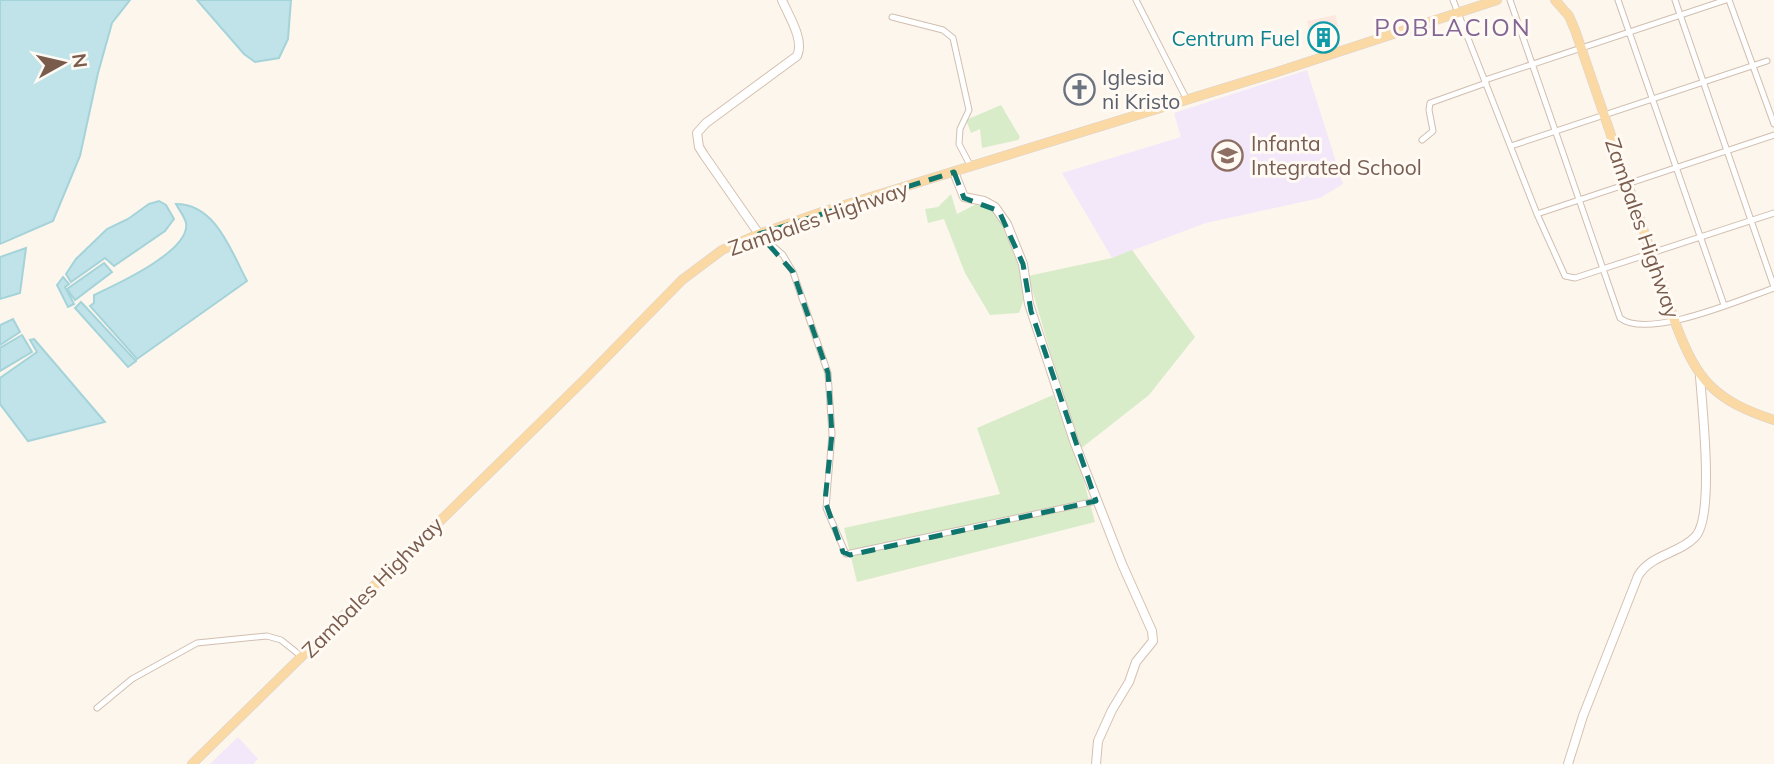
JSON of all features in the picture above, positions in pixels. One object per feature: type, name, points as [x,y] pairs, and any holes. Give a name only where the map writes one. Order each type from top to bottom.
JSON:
[{"type":"main road","name":"Zambales Highway","points":[[192,764],[682,281],[722,250],[759,234],[852,202],[1187,100],[1497,0]]},
{"type":"main road","name":"Zambales Highway","points":[[1555,0],[1569,16],[1582,49],[1685,350],[1700,376],[1728,401],[1774,421]]},
{"type":"street","points":[[782,0],[799,43],[797,56],[705,123],[697,133],[699,147],[704,155],[759,234],[783,255],[793,272],[828,373],[832,434],[825,508],[846,554],[1096,501]]},
{"type":"street","points":[[1136,0],[1187,100]]},
{"type":"street","points":[[1453,0],[1537,214],[1565,276],[1575,278],[1774,213]]},
{"type":"street","points":[[1510,0],[1617,314],[1632,324],[1675,322],[1774,287],[1675,0]]},
{"type":"street","points":[[1564,0],[1569,16]]},
{"type":"street","points":[[1618,0],[1724,305]]},
{"type":"street","points":[[1422,140],[1433,131],[1430,103],[1531,65],[1727,0],[1774,124]]},
{"type":"street","points":[[892,17],[943,30],[953,38],[969,107],[969,113],[960,129],[960,144],[971,167]]},
{"type":"street","points":[[1511,146],[1767,61]]},
{"type":"street","points":[[1537,214],[1774,135]]},
{"type":"street","points":[[954,172],[964,197],[996,206],[1007,224],[1023,264],[1029,304],[1096,501],[1150,625],[1153,641],[1136,662],[1129,682],[1098,741],[1096,764]]},
{"type":"street","points":[[1568,764],[1583,716],[1638,576],[1653,561],[1694,538],[1701,528],[1706,462],[1700,376]]},
{"type":"street","points":[[97,708],[132,679],[180,651],[205,641],[267,636],[277,638],[301,656]]},
{"type":"highlighted area","points":[[954,172],[964,198],[999,211],[1023,264],[1031,311],[1096,501],[850,555],[843,552],[825,501],[832,434],[828,373],[793,272],[759,234]]},
{"type":"shaded area","points":[[1336,15],[1340,46],[1316,52],[1307,21]]},
{"type":"shaded area","name":"Infanta Integrated School","points":[[1307,70],[1343,184],[1320,198],[1206,223],[1112,258],[1062,173],[1181,137],[1174,113]]},
{"type":"shaded area","points":[[238,737],[258,759],[253,764],[210,764]]},
{"type":"green space","points":[[1001,105],[1020,137],[1018,140],[982,148],[980,129],[971,133],[966,120]]},
{"type":"green space","points":[[951,194],[957,214],[978,203],[994,211],[1000,218],[1019,267],[1024,299],[1019,313],[990,315],[965,273],[944,219],[928,223],[925,209],[938,207]]},
{"type":"green space","points":[[1132,250],[1195,337],[1149,395],[1079,450],[1028,276],[1112,258]]},
{"type":"green space","points":[[1053,395],[1082,474],[1095,522],[857,582],[844,528],[1000,494],[977,428]]},
{"type":"water","points":[[0,0],[130,0],[112,23],[80,156],[53,221],[0,244]]},
{"type":"water","points":[[197,0],[291,0],[288,39],[279,58],[255,62],[244,54]]},
{"type":"water","points":[[159,201],[166,205],[174,219],[165,231],[114,266],[105,258],[71,282],[66,274],[76,259],[107,229]]},
{"type":"water","points":[[176,204],[190,206],[212,220],[228,243],[247,281],[137,359],[90,306],[94,303],[94,295],[150,266],[177,245],[184,234],[186,223]]},
{"type":"water","points":[[26,248],[20,293],[0,299],[0,257]]},
{"type":"water","points":[[104,263],[112,272],[75,300],[67,289]]},
{"type":"water","points":[[63,277],[69,284],[65,287],[74,304],[68,307],[57,285]]},
{"type":"water","points":[[81,302],[136,361],[128,367],[75,308]]},
{"type":"water","points":[[13,319],[20,332],[0,345],[0,325]]},
{"type":"water","points":[[22,335],[32,352],[0,371],[0,348]]},
{"type":"water","points":[[34,339],[105,422],[28,441],[0,404],[0,378],[37,352],[30,340]]},
{"type":"place","name":"Centrum Fuel","points":[[1323,38]]},
{"type":"place","name":"Iglesia ni Kristo","points":[[1079,89]]},
{"type":"place","name":"Infanta Integrated School","points":[[1228,155]]},
{"type":"district","name":"POBLACION","points":[[1453,27]]}]
